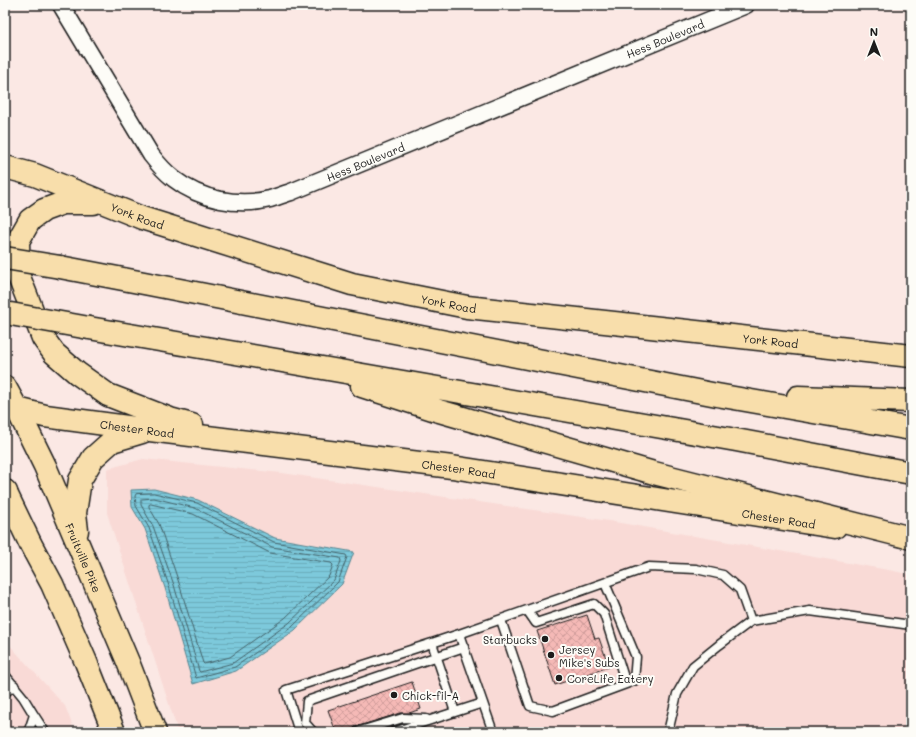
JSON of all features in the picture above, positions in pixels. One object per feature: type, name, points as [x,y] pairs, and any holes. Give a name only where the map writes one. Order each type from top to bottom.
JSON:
[{"type":"main road","name":"York Road","points":[[5,167],[36,175],[142,218],[352,284],[467,307],[911,356]]},
{"type":"main road","points":[[108,204],[63,203],[44,210],[30,220],[18,241],[19,277],[43,338],[54,353],[77,373],[108,395],[170,419],[260,444]]},
{"type":"main road","points":[[5,258],[167,287],[717,394],[911,428]]},
{"type":"main road","points":[[5,313],[728,439],[911,473]]},
{"type":"main road","points":[[282,361],[439,411],[654,473],[911,539]]},
{"type":"main road","name":"Fruitville Pike","points":[[5,387],[11,408],[45,466],[128,662],[155,732]]},
{"type":"main road","points":[[717,394],[911,401]]},
{"type":"main road","name":"Chester Road","points":[[11,408],[45,416],[452,467],[911,539]]},
{"type":"main road","points":[[78,546],[75,513],[80,480],[93,458],[112,441],[150,430]]},
{"type":"main road","points":[[5,491],[52,584],[86,662],[114,732]]},
{"type":"street","name":"Hess Boulevard","points":[[61,5],[151,155],[161,168],[175,180],[198,194],[215,199],[235,202],[270,199],[291,192],[746,5]]},
{"type":"lane","points":[[298,732],[286,690],[501,620],[650,567],[696,569],[723,575],[740,590],[751,621]]},
{"type":"lane","points":[[501,620],[530,706],[553,711],[634,681],[636,657],[605,583]]},
{"type":"lane","points":[[527,610],[536,623],[594,604],[604,614],[626,684]]},
{"type":"lane","points":[[668,732],[677,694],[693,666],[751,621],[810,611],[911,625]]},
{"type":"lane","points":[[459,634],[493,732]]},
{"type":"lane","points":[[432,643],[455,712]]},
{"type":"lane","points":[[313,732],[305,722],[307,701],[464,647]]},
{"type":"lane","points":[[5,675],[23,697],[46,732]]},
{"type":"lane","points":[[5,693],[14,685]]},
{"type":"lane","points":[[394,732],[483,703]]},
{"type":"lane","points":[[27,732],[34,715]]},
{"type":"lane","points":[[357,732],[402,718],[431,720]]},
{"type":"shaded area","points":[[143,459],[282,473],[609,521],[911,575],[911,732],[178,732],[107,513],[107,469]]},
{"type":"shaded area","points":[[5,640],[65,706],[75,732],[5,732]]},
{"type":"water","points":[[154,489],[198,500],[275,538],[354,552],[342,584],[295,630],[236,671],[193,684],[165,588],[145,529],[132,507],[131,490]]},
{"type":"building","points":[[587,615],[595,639],[599,638],[609,667],[555,685],[537,631]]},
{"type":"building","name":"Chick-fil-A","points":[[412,682],[421,709],[409,713],[401,713],[355,727],[352,732],[336,732],[328,710]]},
{"type":"place","name":"Starbucks","points":[[545,639]]},
{"type":"place","name":"Jersey Mike's Subs","points":[[551,655]]},
{"type":"place","name":"CoreLife Eatery","points":[[559,678]]},
{"type":"place","name":"Chick-fil-A","points":[[394,695]]}]
